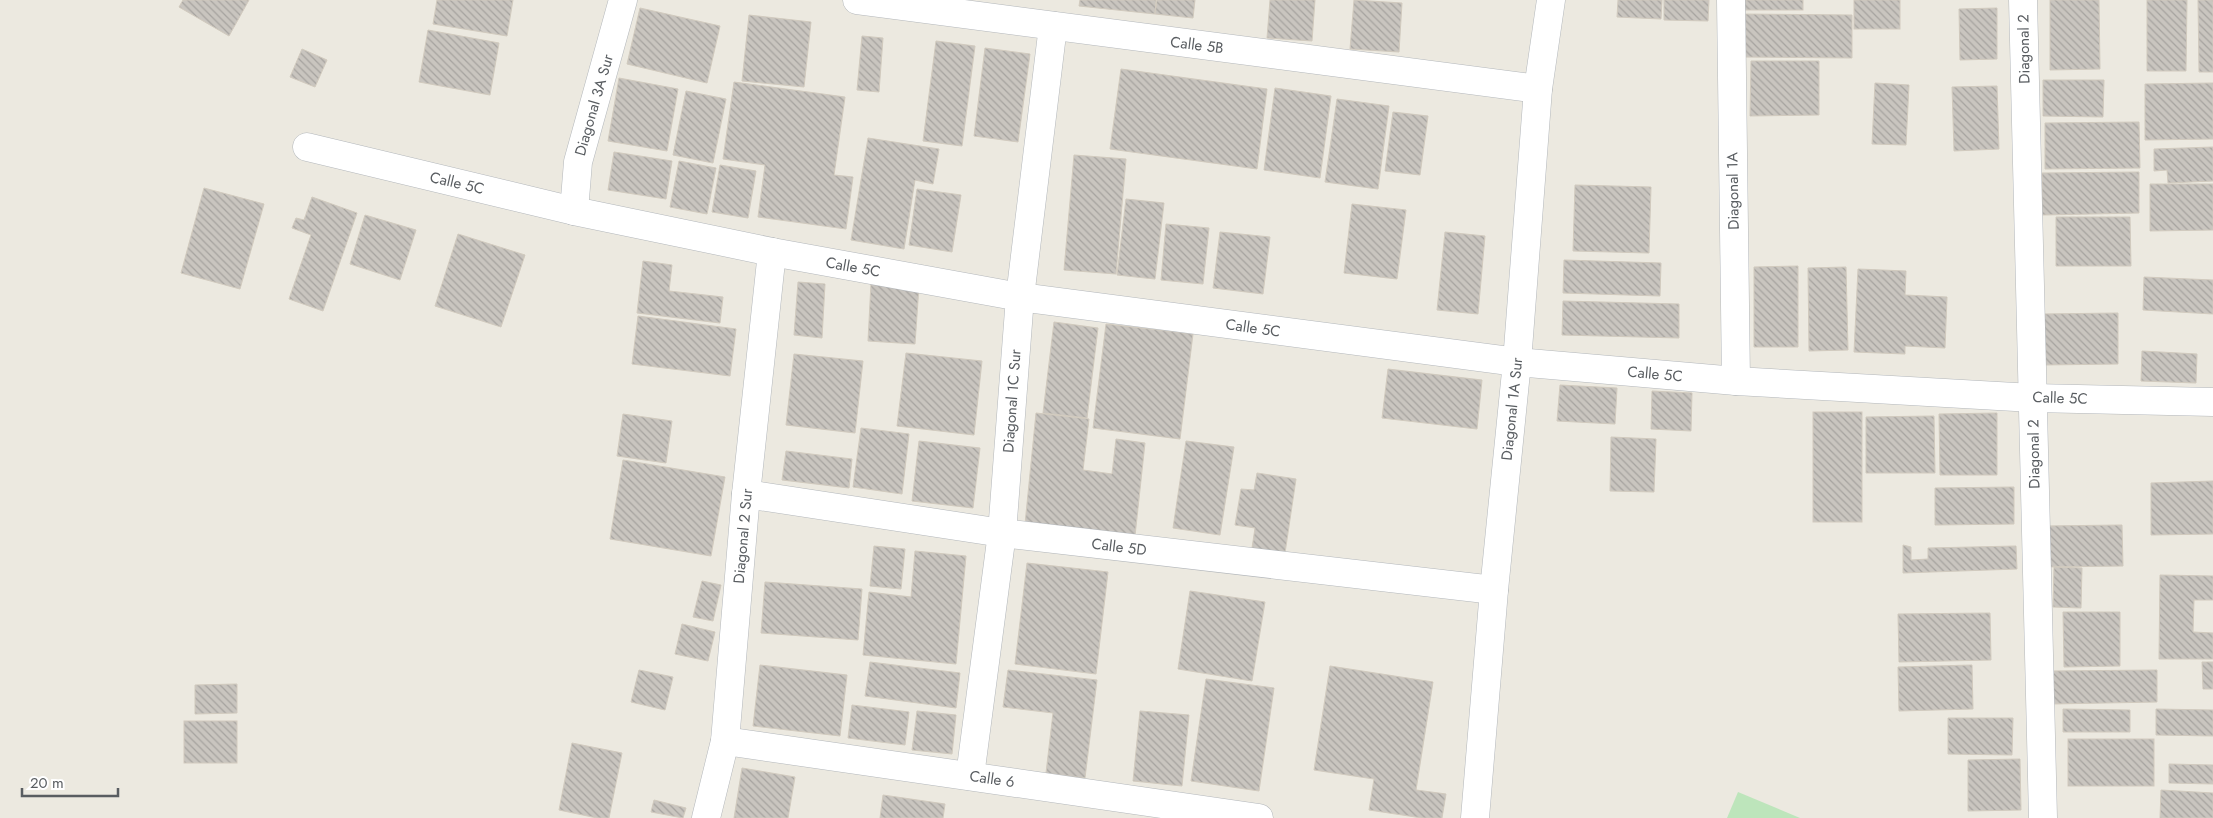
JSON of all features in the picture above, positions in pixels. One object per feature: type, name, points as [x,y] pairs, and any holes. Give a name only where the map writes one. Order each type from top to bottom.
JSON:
[{"type":"street","name":"Diagonal 3A Sur","points":[[574,211],[578,162],[623,0]]},
{"type":"street","name":"Calle 5B","points":[[857,0],[1538,90]]},
{"type":"street","name":"Diagonal 1A Sur","points":[[1476,818],[1494,590],[1517,362],[1538,90],[1551,0]]},
{"type":"street","name":"Diagonal 1A","points":[[1730,0],[1736,381]]},
{"type":"street","name":"Diagonal 2","points":[[2023,0],[2043,818]]},
{"type":"street","name":"Diagonal 1C Sur","points":[[970,776],[1002,533],[1020,297],[1053,26]]},
{"type":"street","name":"Calle 5C","points":[[307,147],[574,211],[772,252],[1020,297],[1517,362],[1736,381],[2033,398],[2213,402]]},
{"type":"street","name":"Diagonal 2 Sur","points":[[706,818],[725,741],[746,494],[772,252]]},
{"type":"street","name":"Calle 5D","points":[[746,494],[1002,533],[1494,590]]},
{"type":"street","name":"Calle 6","points":[[725,741],[970,776],[1207,814],[1259,818]]},
{"type":"green space","points":[[1738,792],[1800,818],[1727,818]]},
{"type":"building","points":[[183,0],[249,0],[229,36],[179,7]]},
{"type":"building","points":[[437,0],[513,0],[507,36],[433,24]]},
{"type":"building","points":[[1080,0],[1156,0],[1155,14],[1079,6]]},
{"type":"building","points":[[1157,0],[1195,0],[1193,18],[1155,14]]},
{"type":"building","points":[[1270,0],[1315,0],[1312,41],[1267,38]]},
{"type":"building","points":[[1354,0],[1402,3],[1399,52],[1350,49]]},
{"type":"building","points":[[1618,0],[1662,0],[1661,19],[1617,17]]},
{"type":"building","points":[[1664,0],[1709,0],[1708,21],[1664,20]]},
{"type":"building","points":[[1743,0],[1803,0],[1803,10],[1743,10]]},
{"type":"building","points":[[1854,0],[1900,0],[1900,29],[1854,29]]},
{"type":"building","points":[[2050,0],[2099,0],[2100,69],[2050,70]]},
{"type":"building","points":[[2147,0],[2187,0],[2186,71],[2147,71]]},
{"type":"building","points":[[2198,0],[2213,0],[2213,72],[2199,72]]},
{"type":"building","points":[[640,8],[720,26],[707,83],[627,64]]},
{"type":"building","points":[[1997,8],[1997,59],[1960,60],[1959,9]]},
{"type":"building","points":[[1743,14],[1852,15],[1852,58],[1742,57]]},
{"type":"building","points":[[749,15],[811,22],[804,87],[742,81]]},
{"type":"building","points":[[428,30],[499,43],[490,95],[419,82]]},
{"type":"building","points":[[862,36],[883,38],[879,92],[857,90]]},
{"type":"building","points":[[936,41],[975,46],[962,146],[923,141]]},
{"type":"building","points":[[985,48],[1030,54],[1018,142],[974,136]]},
{"type":"building","points":[[302,49],[327,60],[315,87],[290,77]]},
{"type":"building","points":[[1751,61],[1819,61],[1819,115],[1750,116]]},
{"type":"building","points":[[1121,69],[1267,89],[1257,169],[1110,149]]},
{"type":"building","points":[[619,78],[678,89],[667,151],[608,141]]},
{"type":"building","points":[[2043,80],[2104,80],[2103,117],[2043,116]]},
{"type":"building","points":[[734,82],[845,97],[834,175],[853,177],[846,229],[758,217],[765,165],[723,159]]},
{"type":"building","points":[[1875,83],[1909,85],[1906,145],[1872,144]]},
{"type":"building","points":[[2213,83],[2213,139],[2145,140],[2145,84]]},
{"type":"building","points":[[1997,86],[1999,149],[1954,151],[1952,87]]},
{"type":"building","points":[[1275,88],[1331,96],[1320,178],[1264,170]]},
{"type":"building","points":[[686,91],[726,99],[713,163],[673,155]]},
{"type":"building","points":[[1337,99],[1389,106],[1378,189],[1325,182]]},
{"type":"building","points":[[1393,112],[1428,116],[1420,175],[1385,171]]},
{"type":"building","points":[[2139,122],[2140,168],[2045,169],[2045,123]]},
{"type":"building","points":[[868,138],[939,149],[933,184],[915,180],[904,249],[851,240]]},
{"type":"building","points":[[2213,147],[2213,181],[2168,183],[2167,170],[2154,171],[2154,149]]},
{"type":"building","points":[[614,152],[672,161],[666,199],[608,190]]},
{"type":"building","points":[[1074,155],[1126,159],[1116,274],[1064,270]]},
{"type":"building","points":[[679,161],[716,168],[707,214],[670,207]]},
{"type":"building","points":[[720,165],[756,171],[748,218],[712,212]]},
{"type":"building","points":[[2139,172],[2139,213],[2042,215],[2042,173]]},
{"type":"building","points":[[2150,184],[2213,184],[2213,230],[2150,231]]},
{"type":"building","points":[[1575,185],[1651,187],[1649,253],[1573,251]]},
{"type":"building","points":[[204,188],[264,204],[240,289],[181,273]]},
{"type":"building","points":[[917,189],[961,195],[952,252],[909,245]]},
{"type":"building","points":[[312,197],[357,213],[323,311],[289,299],[311,235],[292,228],[296,218],[304,220]]},
{"type":"building","points":[[1126,199],[1164,203],[1155,279],[1117,275]]},
{"type":"building","points":[[1352,204],[1406,210],[1397,279],[1344,273]]},
{"type":"building","points":[[365,215],[416,230],[400,280],[350,264]]},
{"type":"building","points":[[2056,217],[2130,217],[2131,266],[2056,266]]},
{"type":"building","points":[[1166,224],[1209,228],[1203,284],[1161,280]]},
{"type":"building","points":[[1220,232],[1270,237],[1263,294],[1213,288]]},
{"type":"building","points":[[1445,232],[1485,236],[1478,314],[1437,310]]},
{"type":"building","points":[[458,234],[525,255],[501,327],[435,306]]},
{"type":"building","points":[[1564,260],[1661,263],[1660,296],[1563,293]]},
{"type":"building","points":[[643,261],[672,265],[669,291],[723,297],[720,323],[637,313]]},
{"type":"building","points":[[1798,266],[1798,347],[1754,347],[1754,267]]},
{"type":"building","points":[[1846,267],[1848,350],[1809,351],[1808,268]]},
{"type":"building","points":[[1858,269],[1906,271],[1905,295],[1947,297],[1945,348],[1905,346],[1905,354],[1854,352]]},
{"type":"building","points":[[2144,277],[2213,280],[2213,314],[2143,310]]},
{"type":"building","points":[[798,282],[825,284],[822,338],[794,335]]},
{"type":"building","points":[[871,283],[919,286],[915,344],[868,341]]},
{"type":"building","points":[[1563,301],[1679,304],[1679,338],[1562,335]]},
{"type":"building","points":[[2118,313],[2118,364],[2042,365],[2042,314]]},
{"type":"building","points":[[638,316],[736,329],[730,376],[632,364]]},
{"type":"building","points":[[1054,322],[1098,328],[1087,418],[1043,413]]},
{"type":"building","points":[[1106,324],[1193,334],[1180,439],[1093,428]]},
{"type":"building","points":[[2142,351],[2197,354],[2196,383],[2141,381]]},
{"type":"building","points":[[906,353],[982,361],[974,435],[897,426]]},
{"type":"building","points":[[794,354],[863,361],[855,433],[786,425]]},
{"type":"building","points":[[1388,369],[1482,380],[1477,429],[1382,418]]},
{"type":"building","points":[[1560,385],[1617,388],[1615,424],[1557,421]]},
{"type":"building","points":[[1652,391],[1692,393],[1691,431],[1651,429]]},
{"type":"building","points":[[1813,412],[1862,412],[1862,522],[1813,522]]},
{"type":"building","points":[[1036,413],[1089,419],[1083,470],[1112,474],[1116,439],[1145,443],[1135,536],[1025,524]]},
{"type":"building","points":[[1997,413],[1997,475],[1940,475],[1939,414]]},
{"type":"building","points":[[623,414],[672,421],[666,463],[617,456]]},
{"type":"building","points":[[1934,416],[1935,473],[1866,473],[1866,417]]},
{"type":"building","points":[[861,428],[909,434],[902,494],[853,487]]},
{"type":"building","points":[[1611,437],[1656,439],[1654,492],[1610,491]]},
{"type":"building","points":[[919,441],[980,448],[973,508],[912,501]]},
{"type":"building","points":[[1186,441],[1234,447],[1220,535],[1173,528]]},
{"type":"building","points":[[786,451],[852,459],[849,488],[782,480]]},
{"type":"building","points":[[623,460],[725,477],[711,556],[610,539]]},
{"type":"building","points":[[1257,473],[1296,479],[1285,553],[1252,548],[1255,528],[1235,525],[1241,489],[1254,490]]},
{"type":"building","points":[[2213,481],[2213,534],[2151,535],[2151,483]]},
{"type":"building","points":[[2014,487],[2014,524],[1935,525],[1935,488]]},
{"type":"building","points":[[2122,525],[2123,566],[2045,567],[2044,526]]},
{"type":"building","points":[[1903,545],[1911,547],[1911,560],[1928,559],[1928,548],[2016,546],[2017,569],[1903,573]]},
{"type":"building","points":[[874,546],[905,549],[901,589],[870,586]]},
{"type":"building","points":[[915,551],[966,556],[956,664],[863,655],[869,592],[911,597]]},
{"type":"building","points":[[1027,563],[1108,572],[1096,674],[1015,664]]},
{"type":"building","points":[[2054,567],[2082,568],[2081,608],[2053,607]]},
{"type":"building","points":[[2160,575],[2213,576],[2213,600],[2194,600],[2193,632],[2213,633],[2213,659],[2159,659]]},
{"type":"building","points":[[702,581],[721,585],[713,621],[693,617]]},
{"type":"building","points":[[765,582],[862,589],[858,640],[761,633]]},
{"type":"building","points":[[1190,591],[1265,602],[1252,681],[1178,669]]},
{"type":"building","points":[[2063,612],[2120,612],[2120,666],[2064,667]]},
{"type":"building","points":[[1990,613],[1991,660],[1899,662],[1898,614]]},
{"type":"building","points":[[682,624],[715,632],[708,661],[675,654]]},
{"type":"building","points":[[870,662],[960,673],[956,708],[865,696]]},
{"type":"building","points":[[2202,662],[2213,662],[2213,689],[2203,689]]},
{"type":"building","points":[[760,665],[847,675],[840,736],[753,726]]},
{"type":"building","points":[[1972,665],[1973,709],[1899,711],[1898,667]]},
{"type":"building","points":[[1330,666],[1433,682],[1416,790],[1446,794],[1442,818],[1422,818],[1369,810],[1374,779],[1314,770]]},
{"type":"building","points":[[639,670],[673,677],[665,710],[631,702]]},
{"type":"building","points":[[1008,670],[1097,680],[1085,778],[1046,773],[1053,713],[1003,707]]},
{"type":"building","points":[[2157,670],[2157,702],[2052,704],[2052,671]]},
{"type":"building","points":[[1206,679],[1274,688],[1259,791],[1191,781]]},
{"type":"building","points":[[237,684],[237,713],[195,714],[195,685]]},
{"type":"building","points":[[852,705],[909,712],[905,745],[848,738]]},
{"type":"building","points":[[2063,709],[2130,710],[2130,732],[2063,732]]},
{"type":"building","points":[[2156,709],[2213,710],[2213,736],[2156,735]]},
{"type":"building","points":[[917,711],[956,715],[952,754],[912,750]]},
{"type":"building","points":[[1140,711],[1189,715],[1182,786],[1133,781]]},
{"type":"building","points":[[1948,718],[2013,718],[2012,755],[1948,754]]},
{"type":"building","points":[[184,721],[237,721],[237,763],[184,763]]},
{"type":"building","points":[[2068,739],[2154,739],[2154,786],[2068,786]]},
{"type":"building","points":[[572,743],[622,753],[609,818],[597,818],[559,810]]},
{"type":"building","points":[[2020,759],[2021,810],[1968,811],[1968,760]]},
{"type":"building","points":[[2169,764],[2213,765],[2213,784],[2169,783]]},
{"type":"building","points":[[742,768],[795,777],[788,818],[734,818]]},
{"type":"building","points":[[2161,790],[2213,793],[2213,818],[2160,818]]},
{"type":"building","points":[[883,795],[945,804],[943,818],[880,818]]},
{"type":"building","points":[[654,800],[686,808],[683,818],[651,812]]}]
